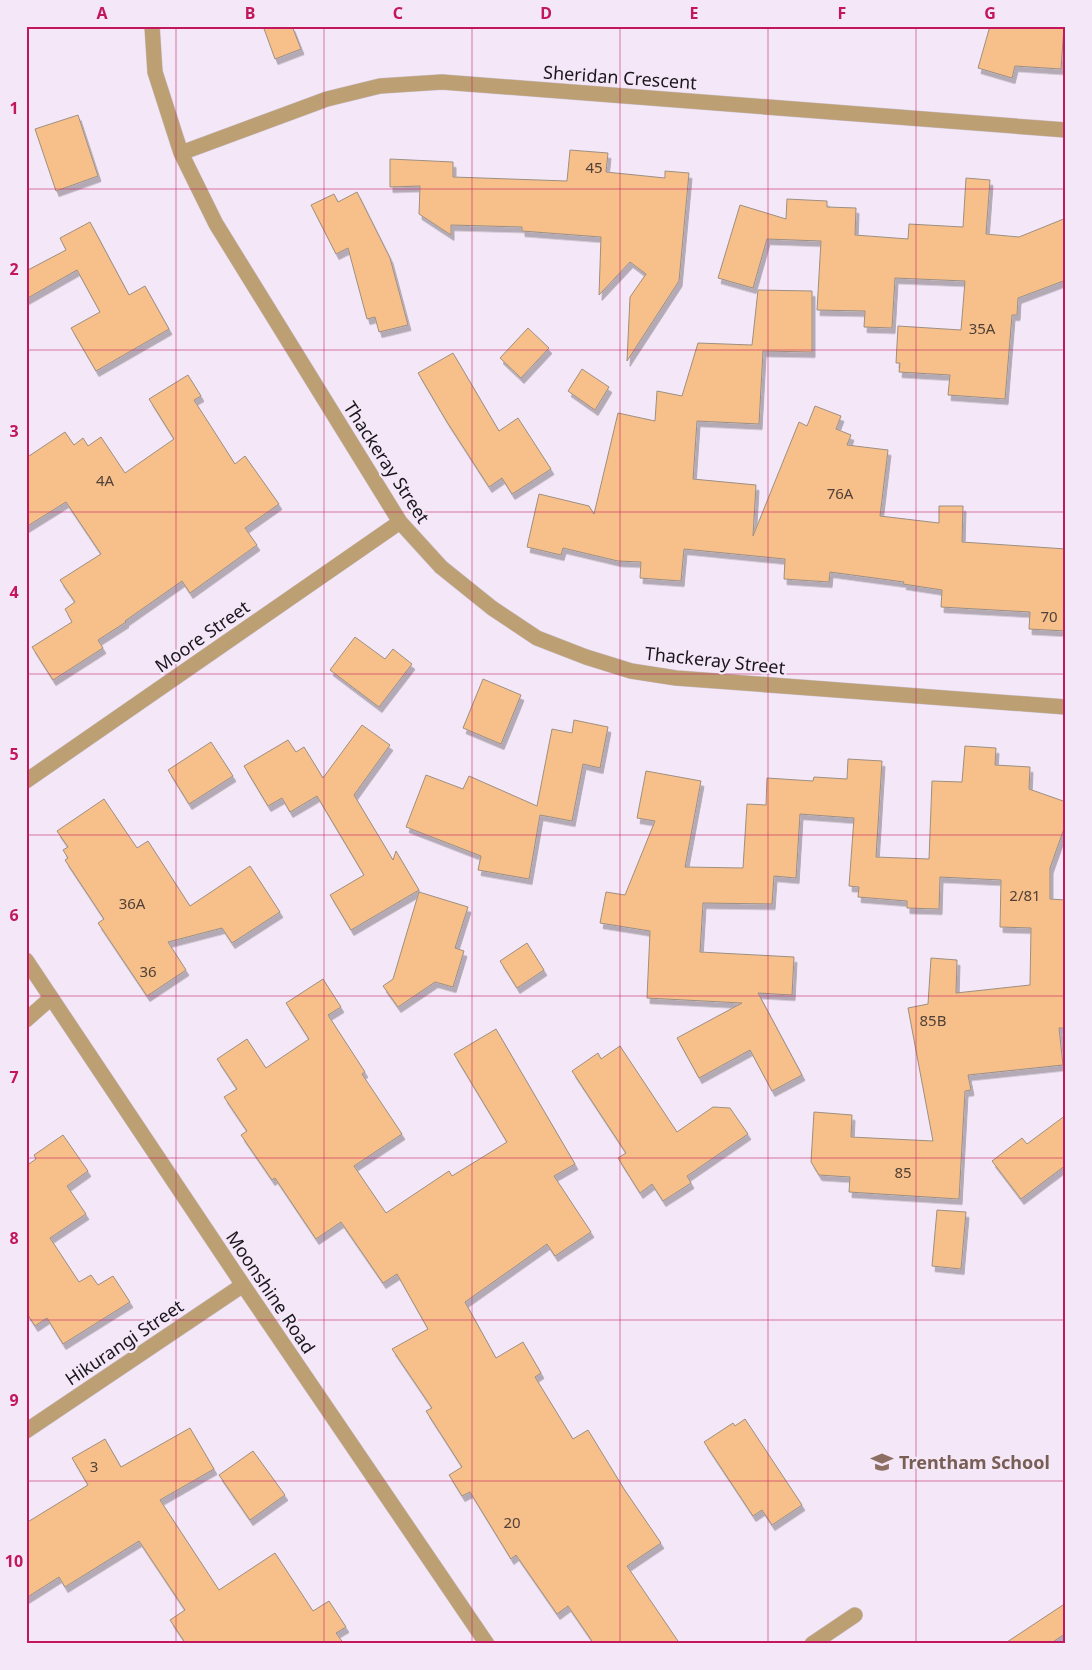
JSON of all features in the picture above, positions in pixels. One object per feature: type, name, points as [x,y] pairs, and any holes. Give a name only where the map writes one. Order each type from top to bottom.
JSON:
[{"type":"street","name":"Thackeray Street","points":[[152,26],[155,72],[181,154],[216,224],[400,522],[441,567],[492,608],[538,638],[586,657],[631,671],[676,678],[1066,707]]},
{"type":"street","name":"Sheridan Crescent","points":[[181,154],[328,99],[380,86],[442,82],[1066,130]]},
{"type":"street","name":"Moore Street","points":[[26,781],[400,522]]},
{"type":"street","name":"Moonshine Road","points":[[26,960],[243,1285],[487,1644]]},
{"type":"street","points":[[26,1020],[51,998]]},
{"type":"street","name":"Hikurangi Street","points":[[26,1431],[243,1285]]},
{"type":"street","points":[[812,1644],[855,1615]]},
{"type":"building","points":[[263,26],[292,26],[301,49],[275,59]]},
{"type":"building","points":[[990,26],[1064,26],[1061,69],[1015,66],[1012,78],[978,68]]},
{"type":"building","points":[[78,115],[98,176],[56,191],[35,129]]},
{"type":"building","points":[[570,150],[608,153],[606,172],[665,178],[665,171],[689,173],[679,281],[627,361],[630,297],[646,274],[630,262],[599,295],[601,237],[522,231],[522,227],[451,225],[451,235],[419,214],[420,186],[390,187],[390,159],[453,162],[453,177],[567,181]]},
{"type":"building","points":[[966,178],[990,180],[986,234],[1019,237],[1066,218],[1066,280],[1018,298],[1017,315],[1012,315],[1005,399],[948,395],[950,375],[899,372],[900,363],[896,363],[898,326],[961,330],[965,281],[895,278],[892,328],[864,327],[865,311],[817,310],[821,241],[767,239],[753,288],[718,278],[740,205],[786,219],[787,199],[827,201],[827,207],[856,208],[855,235],[908,239],[909,224],[963,227]]},
{"type":"building","points":[[357,192],[390,258],[408,325],[379,332],[375,317],[367,319],[348,248],[336,254],[311,205],[334,194],[338,202]]},
{"type":"building","points":[[90,222],[129,295],[145,286],[169,329],[96,371],[71,328],[100,312],[77,270],[26,299],[26,271],[66,250],[60,238]]},
{"type":"building","points":[[758,290],[812,291],[812,352],[763,351],[759,424],[697,421],[693,479],[756,485],[753,536],[799,422],[807,426],[815,406],[841,416],[836,429],[851,435],[847,445],[888,450],[880,516],[939,523],[939,506],[963,506],[962,542],[1066,549],[1066,631],[1029,629],[1030,612],[941,607],[942,590],[903,584],[904,582],[830,572],[829,582],[784,579],[785,559],[684,549],[681,581],[640,578],[641,562],[618,561],[563,548],[561,555],[527,547],[539,494],[589,506],[594,514],[618,413],[655,421],[657,391],[682,396],[698,343],[752,345]]},
{"type":"building","points":[[528,328],[549,348],[521,378],[500,358]]},
{"type":"building","points":[[453,353],[499,431],[518,418],[551,469],[512,494],[502,478],[489,487],[418,373]]},
{"type":"building","points":[[582,369],[609,387],[595,410],[568,391]]},
{"type":"building","points":[[188,375],[201,396],[194,400],[235,464],[245,456],[279,504],[245,528],[257,545],[190,593],[182,581],[98,640],[103,648],[53,680],[32,647],[72,622],[65,609],[75,602],[60,580],[101,554],[66,502],[26,527],[26,458],[65,432],[74,445],[83,438],[88,446],[101,437],[125,473],[174,439],[149,399]]},
{"type":"building","points":[[355,637],[385,659],[393,649],[412,664],[379,707],[330,670]]},
{"type":"building","points":[[483,679],[521,695],[501,744],[463,728]]},
{"type":"building","points":[[574,720],[608,727],[600,768],[583,764],[572,821],[540,815],[529,879],[478,870],[481,856],[406,827],[426,775],[463,789],[469,776],[537,806],[552,729],[572,733]]},
{"type":"building","points":[[362,725],[390,745],[354,795],[393,860],[396,851],[419,890],[351,930],[330,895],[364,875],[317,796],[290,812],[282,798],[268,806],[244,766],[288,740],[296,752],[304,747],[323,778]]},
{"type":"building","points":[[211,742],[233,776],[189,804],[168,770]]},
{"type":"building","points":[[965,746],[996,748],[995,765],[1030,767],[1029,789],[1066,802],[1066,823],[1050,868],[1050,899],[1066,900],[1066,1028],[1059,1028],[1063,1065],[968,1075],[971,1090],[965,1091],[959,1199],[849,1192],[850,1177],[819,1175],[811,1162],[814,1112],[852,1115],[851,1137],[933,1141],[908,1008],[928,1004],[931,958],[957,960],[956,993],[1030,985],[1031,928],[1000,927],[1001,880],[940,877],[939,909],[907,908],[907,901],[858,897],[859,887],[849,886],[854,818],[800,814],[796,878],[774,876],[772,904],[703,903],[700,952],[794,957],[792,995],[758,993],[802,1075],[772,1091],[750,1050],[699,1078],[677,1038],[742,1003],[647,998],[650,931],[600,923],[606,892],[625,895],[655,821],[637,818],[646,771],[701,781],[685,867],[743,868],[747,804],[766,805],[767,778],[813,781],[814,777],[847,779],[848,759],[882,761],[876,857],[929,859],[932,781],[962,782]]},
{"type":"building","points":[[104,799],[137,848],[148,841],[190,906],[250,866],[280,912],[232,943],[222,928],[168,942],[186,970],[147,996],[98,923],[104,919],[65,860],[68,858],[63,850],[68,847],[57,831]]},
{"type":"building","points":[[419,892],[468,907],[455,948],[464,951],[453,987],[435,982],[398,1007],[383,986],[393,979]]},
{"type":"building","points":[[527,943],[544,970],[517,988],[500,961]]},
{"type":"building","points":[[323,979],[341,1007],[328,1015],[365,1072],[362,1074],[402,1134],[354,1166],[386,1213],[449,1171],[452,1176],[507,1142],[454,1054],[496,1029],[575,1164],[554,1176],[591,1232],[555,1256],[547,1244],[465,1302],[496,1358],[523,1342],[541,1373],[535,1377],[573,1439],[588,1430],[624,1489],[661,1543],[627,1566],[680,1644],[594,1644],[568,1606],[557,1614],[516,1555],[511,1559],[470,1492],[462,1496],[449,1475],[462,1467],[426,1411],[432,1408],[392,1349],[428,1329],[397,1274],[383,1283],[341,1222],[316,1239],[275,1178],[272,1180],[241,1135],[247,1131],[224,1097],[237,1089],[217,1059],[247,1039],[266,1068],[309,1039],[286,1003]]},
{"type":"building","points":[[620,1046],[677,1132],[713,1107],[730,1108],[748,1134],[687,1176],[691,1183],[663,1201],[652,1184],[640,1193],[618,1158],[626,1153],[572,1071],[598,1053],[601,1059]]},
{"type":"building","points":[[1066,1115],[1066,1165],[1021,1199],[992,1161],[1022,1138],[1027,1144]]},
{"type":"building","points":[[63,1135],[88,1171],[67,1186],[86,1214],[50,1238],[79,1282],[91,1275],[98,1285],[113,1276],[130,1302],[63,1344],[47,1318],[35,1326],[26,1312],[26,1166],[36,1159],[34,1155]]},
{"type":"building","points":[[937,1210],[966,1212],[961,1269],[932,1266]]},
{"type":"building","points":[[745,1419],[802,1505],[772,1525],[762,1510],[753,1516],[704,1442],[733,1423],[735,1426]]},
{"type":"building","points":[[190,1428],[214,1469],[160,1500],[219,1590],[275,1553],[313,1611],[329,1601],[346,1627],[336,1633],[344,1644],[186,1644],[170,1620],[185,1610],[139,1541],[65,1587],[59,1577],[26,1598],[26,1523],[88,1485],[72,1458],[105,1439],[121,1467]]},
{"type":"building","points":[[253,1451],[285,1495],[250,1520],[219,1475]]},
{"type":"building","points":[[1066,1603],[1066,1633],[1050,1644],[1004,1644]]},
{"type":"place","name":"Trentham School","points":[[882,1462]]}]
